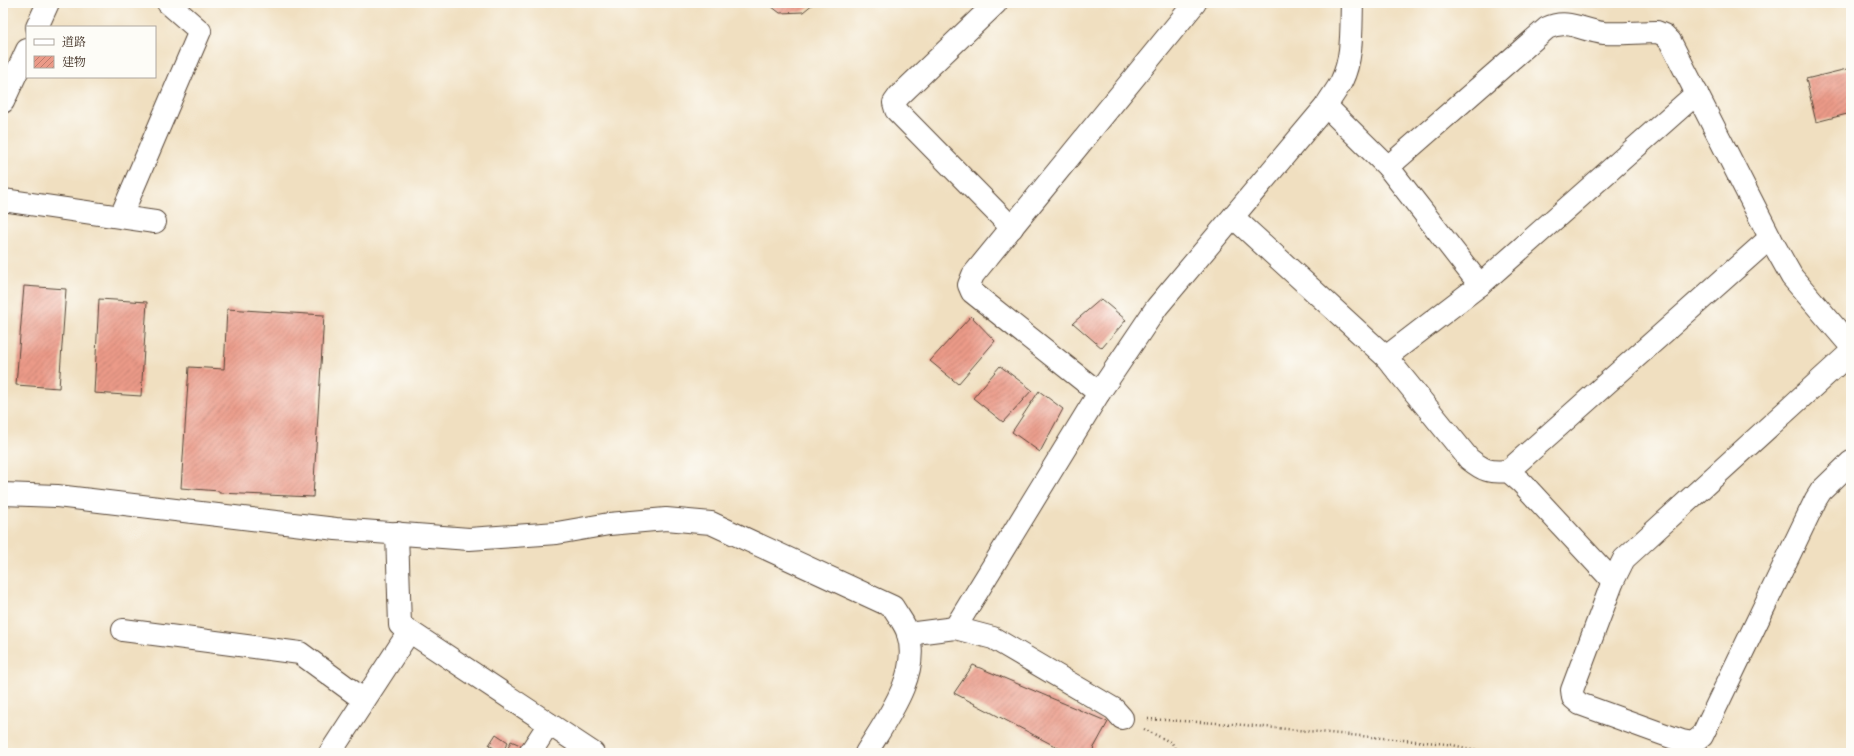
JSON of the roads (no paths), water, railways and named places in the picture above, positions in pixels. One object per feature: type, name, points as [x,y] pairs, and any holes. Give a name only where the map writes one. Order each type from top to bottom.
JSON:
[{"type":"street","points":[[37,26],[48,3]]},
{"type":"street","points":[[121,216],[200,31],[168,3]]},
{"type":"street","points":[[996,3],[899,96],[894,103],[896,110],[1012,228]]},
{"type":"street","points":[[1099,393],[972,292],[968,284],[973,275],[1195,3]]},
{"type":"street","points":[[955,628],[1099,393],[1157,307],[1326,106],[1342,79],[1346,67],[1350,51],[1352,3]]},
{"type":"street","points":[[1388,167],[1547,28],[1555,24],[1565,24],[1602,33],[1657,32],[1664,35],[1670,41],[1770,238],[1792,277],[1851,346]]},
{"type":"street","points":[[3,102],[26,52]]},
{"type":"street","points":[[1386,357],[1480,285],[1696,93]]},
{"type":"street","points":[[1326,106],[1388,167],[1480,285]]},
{"type":"street","points":[[3,200],[155,222]]},
{"type":"street","points":[[1233,216],[1386,357],[1469,459],[1482,469],[1495,472],[1508,471],[1770,238]]},
{"type":"street","points":[[1851,352],[1630,552],[1620,566],[1613,581],[1572,690],[1573,698],[1580,704],[1682,741],[1693,743],[1702,736],[1818,495],[1828,483],[1851,462]]},
{"type":"street","points":[[1508,471],[1522,483],[1613,581]]},
{"type":"street","points":[[3,494],[57,496],[336,529],[469,539],[557,533],[609,524],[666,519],[710,523],[893,607],[908,634],[911,655],[902,692],[866,753]]},
{"type":"street","points":[[397,533],[400,625],[593,753]]},
{"type":"street","points":[[908,634],[955,628],[993,638],[1114,709],[1122,718]]},
{"type":"street","points":[[124,630],[300,653],[364,700]]},
{"type":"street","points":[[330,753],[409,632]]},
{"type":"street","points":[[530,753],[549,724]]}]
